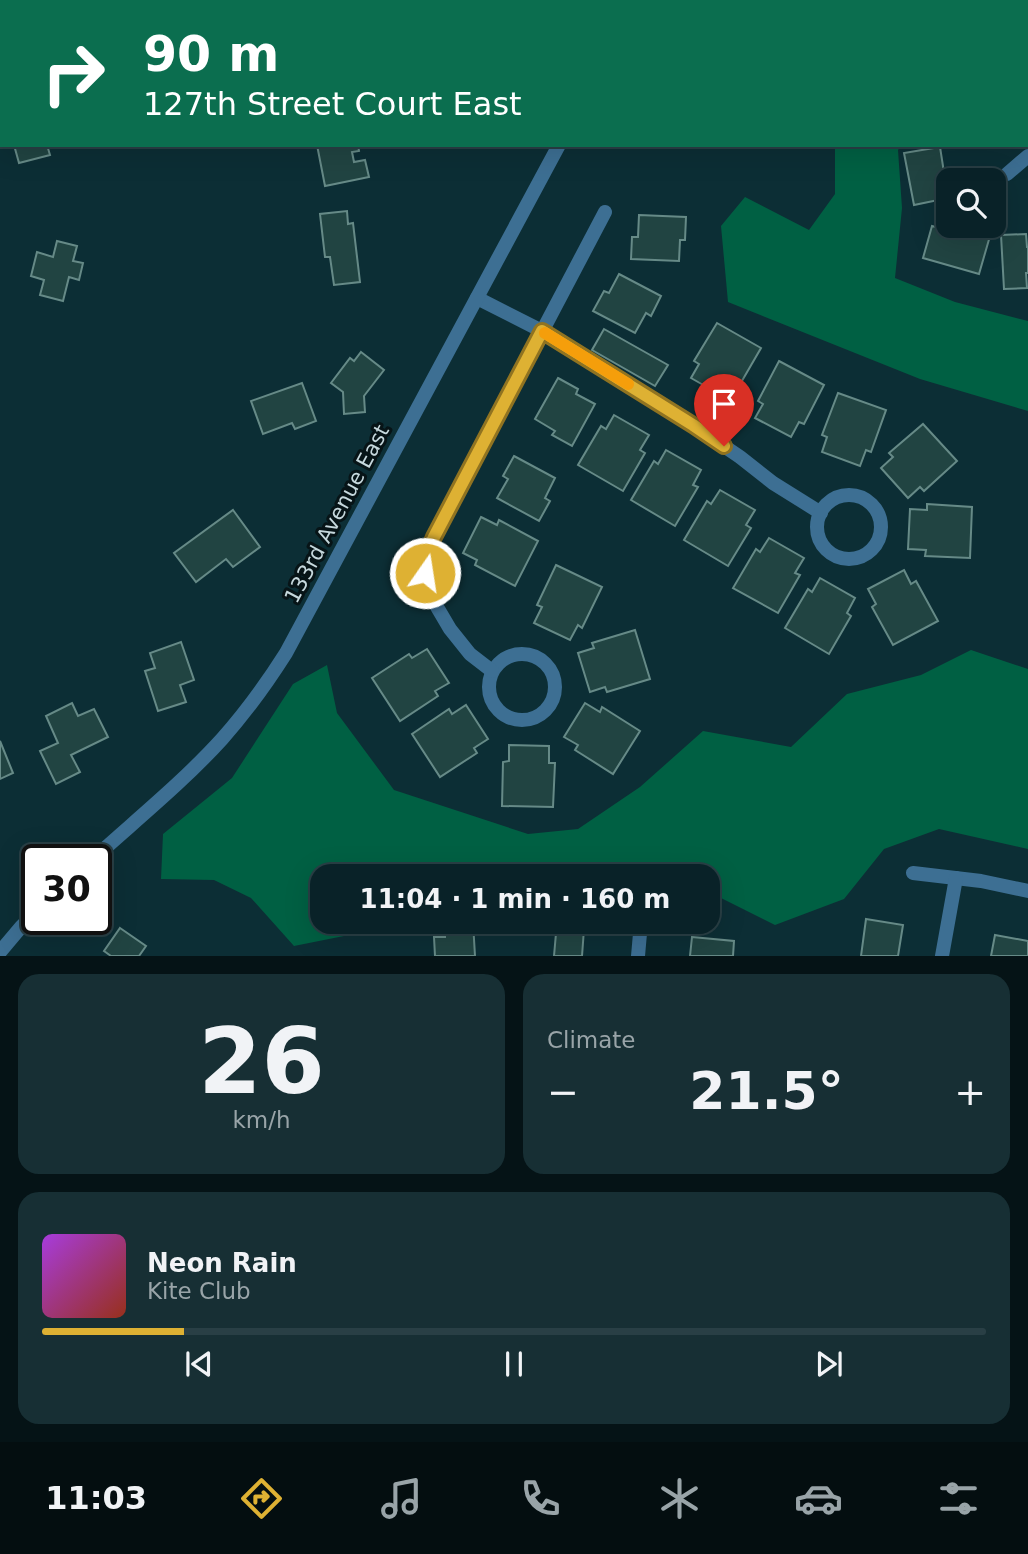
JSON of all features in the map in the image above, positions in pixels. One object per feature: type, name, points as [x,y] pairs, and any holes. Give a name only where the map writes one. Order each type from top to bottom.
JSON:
[{"type":"street","name":"133rd Avenue East","points":[[110,844],[220,741],[274,672],[558,147]]},
{"type":"street","points":[[1007,174],[1028,156]]},
{"type":"street","points":[[492,671],[470,654],[437,608],[427,590],[425,559],[434,537],[605,212]]},
{"type":"street","points":[[477,298],[542,331],[693,425],[821,513]]},
{"type":"street","points":[[842,496],[863,499],[872,505],[878,515],[880,536],[867,554],[857,559],[836,557],[828,552],[818,536],[817,526],[821,513],[831,501],[842,496]]},
{"type":"street","points":[[519,654],[540,659],[554,676],[555,688],[548,708],[530,720],[508,718],[492,703],[489,682],[492,671],[508,657],[519,654]]},
{"type":"street","points":[[913,873],[1028,891]]},
{"type":"street","points":[[942,956],[956,878]]},
{"type":"street","points":[[6,956],[0,952],[21,929]]},
{"type":"street","points":[[638,956],[640,934]]},
{"type":"green space","points":[[835,147],[900,147],[898,150],[902,208],[895,278],[955,302],[1028,321],[1028,411],[920,379],[728,302],[721,226],[745,197],[809,230],[835,194]]},
{"type":"green space","points":[[971,650],[1028,669],[1028,849],[939,829],[884,849],[844,899],[775,925],[720,898],[720,864],[310,864],[310,934],[354,934],[294,946],[251,898],[214,880],[161,879],[163,834],[232,778],[293,684],[327,665],[337,713],[394,790],[528,834],[578,829],[640,787],[703,731],[791,747],[847,694],[921,675]]},
{"type":"building","points":[[15,147],[48,147],[50,155],[19,163]]},
{"type":"building","points":[[317,147],[358,147],[359,151],[352,152],[354,162],[365,160],[369,177],[325,186]]},
{"type":"building","points":[[940,147],[943,168],[936,168],[936,200],[914,205],[904,153]]},
{"type":"building","points":[[347,211],[348,224],[353,223],[360,282],[334,285],[330,257],[325,257],[320,214]]},
{"type":"building","points":[[639,215],[686,217],[685,240],[680,240],[679,261],[631,259],[632,237],[638,237]]},
{"type":"building","points":[[932,226],[936,227],[936,238],[989,238],[979,274],[923,258]]},
{"type":"building","points":[[1026,234],[1027,288],[1004,289],[1001,238],[1006,238],[1006,235]]},
{"type":"building","points":[[57,241],[77,246],[73,261],[83,263],[79,280],[69,277],[63,301],[40,295],[44,280],[31,276],[37,252],[53,257]]},
{"type":"building","points":[[619,274],[661,296],[651,316],[646,313],[635,333],[593,311],[604,291],[609,293]]},
{"type":"building","points":[[717,323],[761,348],[739,386],[734,384],[726,398],[691,378],[699,364],[694,361]]},
{"type":"building","points":[[604,329],[668,365],[655,386],[592,350]]},
{"type":"building","points":[[361,352],[384,370],[364,396],[365,412],[344,414],[343,392],[331,383],[350,358],[354,361]]},
{"type":"building","points":[[779,361],[824,385],[804,424],[799,422],[791,437],[755,418],[763,404],[758,401]]},
{"type":"building","points":[[558,378],[578,389],[576,394],[595,404],[572,446],[552,435],[555,431],[535,419]]},
{"type":"building","points":[[302,383],[316,421],[295,429],[292,423],[263,434],[251,401]]},
{"type":"building","points":[[838,393],[886,410],[871,452],[866,450],[860,466],[822,452],[827,437],[822,435]]},
{"type":"building","points":[[614,415],[649,435],[640,450],[645,453],[623,491],[578,465],[601,426],[606,429]]},
{"type":"building","points":[[923,424],[957,461],[924,491],[920,487],[908,498],[881,468],[893,457],[889,453]]},
{"type":"building","points":[[666,450],[701,470],[693,485],[698,487],[675,526],[631,500],[654,461],[658,464]]},
{"type":"building","points":[[514,456],[555,478],[545,498],[550,501],[539,521],[497,498],[508,479],[503,476]]},
{"type":"building","points":[[720,490],[755,510],[746,525],[751,528],[728,566],[684,540],[707,501],[711,504]]},
{"type":"building","points":[[927,504],[972,507],[970,558],[925,556],[926,550],[908,549],[910,509],[927,510]]},
{"type":"building","points":[[233,510],[260,547],[233,567],[226,559],[196,582],[174,553]]},
{"type":"building","points":[[481,517],[497,525],[499,520],[538,541],[515,586],[475,565],[477,560],[463,553]]},
{"type":"building","points":[[769,538],[804,558],[795,573],[800,575],[778,613],[733,588],[756,549],[760,552]]},
{"type":"building","points":[[556,565],[602,587],[582,628],[578,625],[570,640],[534,623],[542,607],[537,605]]},
{"type":"building","points":[[904,570],[911,584],[916,581],[938,621],[893,645],[872,607],[876,604],[868,589]]},
{"type":"building","points":[[820,578],[855,598],[847,613],[851,616],[829,654],[785,628],[808,589],[812,592]]},
{"type":"building","points":[[635,630],[650,679],[607,692],[605,687],[590,692],[578,653],[594,648],[592,643]]},
{"type":"building","points":[[181,642],[194,680],[180,685],[186,702],[158,711],[145,671],[155,668],[150,653]]},
{"type":"building","points":[[427,649],[449,683],[435,691],[438,696],[400,721],[372,678],[409,654],[412,658]]},
{"type":"building","points":[[72,703],[78,716],[94,709],[108,737],[71,755],[80,772],[56,784],[40,751],[58,743],[46,716]]},
{"type":"building","points":[[585,703],[600,712],[602,707],[640,731],[613,774],[575,750],[578,745],[564,737]]},
{"type":"building","points":[[466,705],[488,739],[474,748],[477,753],[440,777],[412,734],[449,709],[452,714]]},
{"type":"building","points":[[0,741],[13,773],[0,779]]},
{"type":"building","points":[[509,745],[549,746],[549,763],[555,763],[553,807],[502,806],[503,762],[509,761]]},
{"type":"building","points":[[866,919],[903,925],[898,956],[861,956]]},
{"type":"building","points":[[120,928],[146,946],[139,956],[111,956],[104,951]]},
{"type":"building","points":[[445,934],[474,934],[475,956],[435,956],[434,937],[445,937]]},
{"type":"building","points":[[556,934],[584,934],[582,956],[554,956]]},
{"type":"building","points":[[995,935],[1028,941],[1028,956],[991,956]]},
{"type":"building","points":[[692,937],[734,941],[733,956],[690,956]]},
{"type":"slow traffic","points":[[545,333],[628,384]]},
{"type":"route","points":[[425,573],[425,559],[434,537],[542,331],[724,446]]}]
